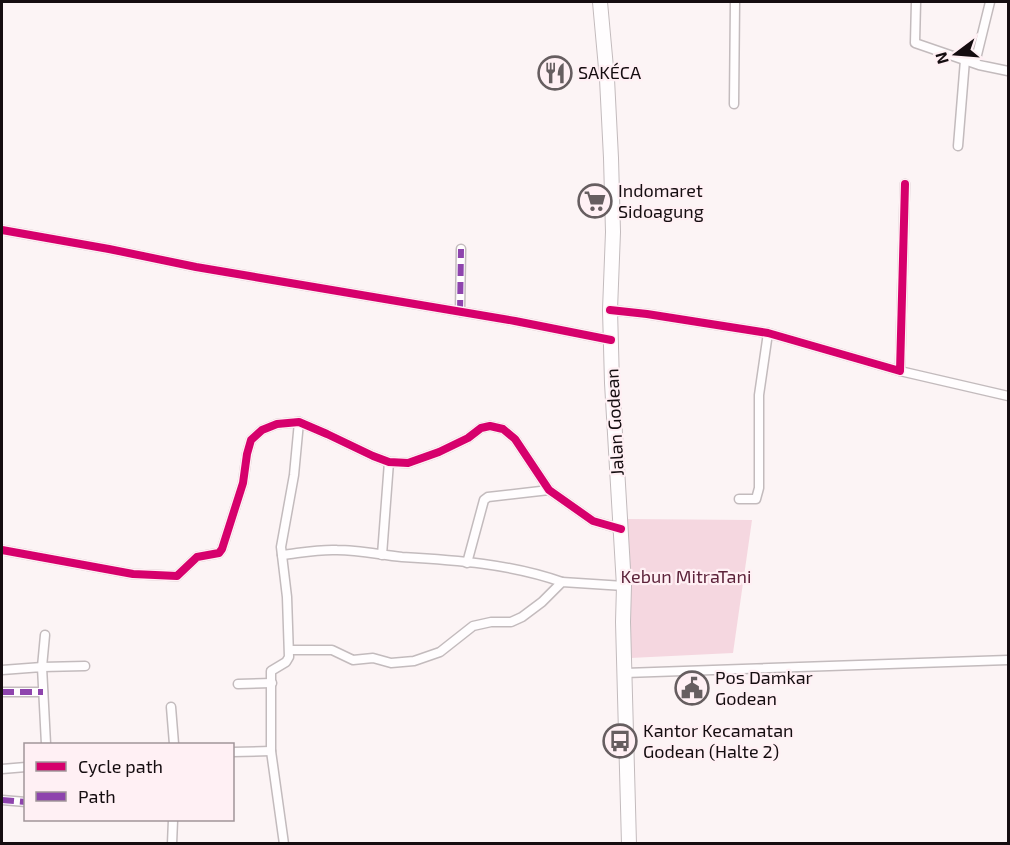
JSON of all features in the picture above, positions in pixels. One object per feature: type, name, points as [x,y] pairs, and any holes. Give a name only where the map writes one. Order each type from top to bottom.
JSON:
[{"type":"main road","name":"Jalan Godean","points":[[600,2],[611,158],[613,232],[610,310],[624,586],[629,843]]},
{"type":"street","points":[[734,104],[735,2]]},
{"type":"street","points":[[916,2],[915,43],[964,60],[1008,71]]},
{"type":"street","points":[[975,63],[990,2]]},
{"type":"street","points":[[958,146],[964,60]]},
{"type":"street","points":[[900,370],[905,183]]},
{"type":"street","points":[[2,230],[207,269],[611,340]]},
{"type":"street","points":[[460,312],[461,249]]},
{"type":"street","points":[[610,310],[768,333],[900,370],[1008,396]]},
{"type":"street","points":[[739,499],[756,499],[759,488],[759,395],[768,333]]},
{"type":"street","points":[[2,550],[133,574],[177,576],[197,557],[219,553],[222,549],[243,483],[251,440],[262,430],[277,424],[299,423],[389,462],[408,463],[424,459],[468,438],[481,428],[494,426],[503,429],[515,439],[549,490],[593,521],[621,529]]},
{"type":"street","points":[[284,843],[271,751],[272,670],[288,660],[290,650],[281,547],[294,475],[299,423]]},
{"type":"street","points":[[381,555],[389,462]]},
{"type":"street","points":[[467,563],[484,500],[488,497],[549,490]]},
{"type":"street","points":[[282,555],[338,550],[436,558],[499,566],[562,582],[624,586]]},
{"type":"street","points":[[290,650],[332,650],[353,660],[373,658],[391,663],[414,662],[440,652],[473,626],[491,622],[512,622],[542,602],[562,582]]},
{"type":"street","points":[[45,635],[42,667],[46,743]]},
{"type":"street","points":[[625,673],[1008,660]]},
{"type":"street","points":[[2,670],[85,666]]},
{"type":"street","points":[[238,684],[272,682]]},
{"type":"street","points":[[2,692],[43,692]]},
{"type":"street","points":[[171,707],[174,743]]},
{"type":"street","points":[[234,752],[271,751]]},
{"type":"street","points":[[2,769],[24,767]]},
{"type":"street","points":[[2,800],[24,802]]},
{"type":"street","points":[[172,843],[173,821]]},
{"type":"green space","name":"Kebun MitraTani","points":[[627,519],[752,520],[733,653],[630,658]]},
{"type":"marked path","points":[[460,312],[461,249]]},
{"type":"marked path","points":[[2,692],[43,692]]},
{"type":"marked path","points":[[2,800],[24,802]]},
{"type":"cycle path","points":[[610,310],[768,333],[900,371],[905,184]]},
{"type":"cycle path","points":[[2,230],[196,267],[515,321],[611,340]]},
{"type":"cycle path","points":[[2,550],[133,574],[177,576],[197,557],[219,553],[222,549],[243,483],[251,440],[262,430],[277,424],[299,422],[373,456],[389,462],[408,463],[439,452],[468,438],[481,428],[490,426],[503,429],[515,439],[549,490],[593,521],[621,529]]},
{"type":"place","name":"SAKÉCA","points":[[555,73]]},
{"type":"place","name":"Indomaret Sidoagung","points":[[595,201]]},
{"type":"place","name":"Pos Damkar Godean","points":[[692,688]]},
{"type":"place","name":"Kantor Kecamatan Godean (Halte 2)","points":[[620,741]]}]
